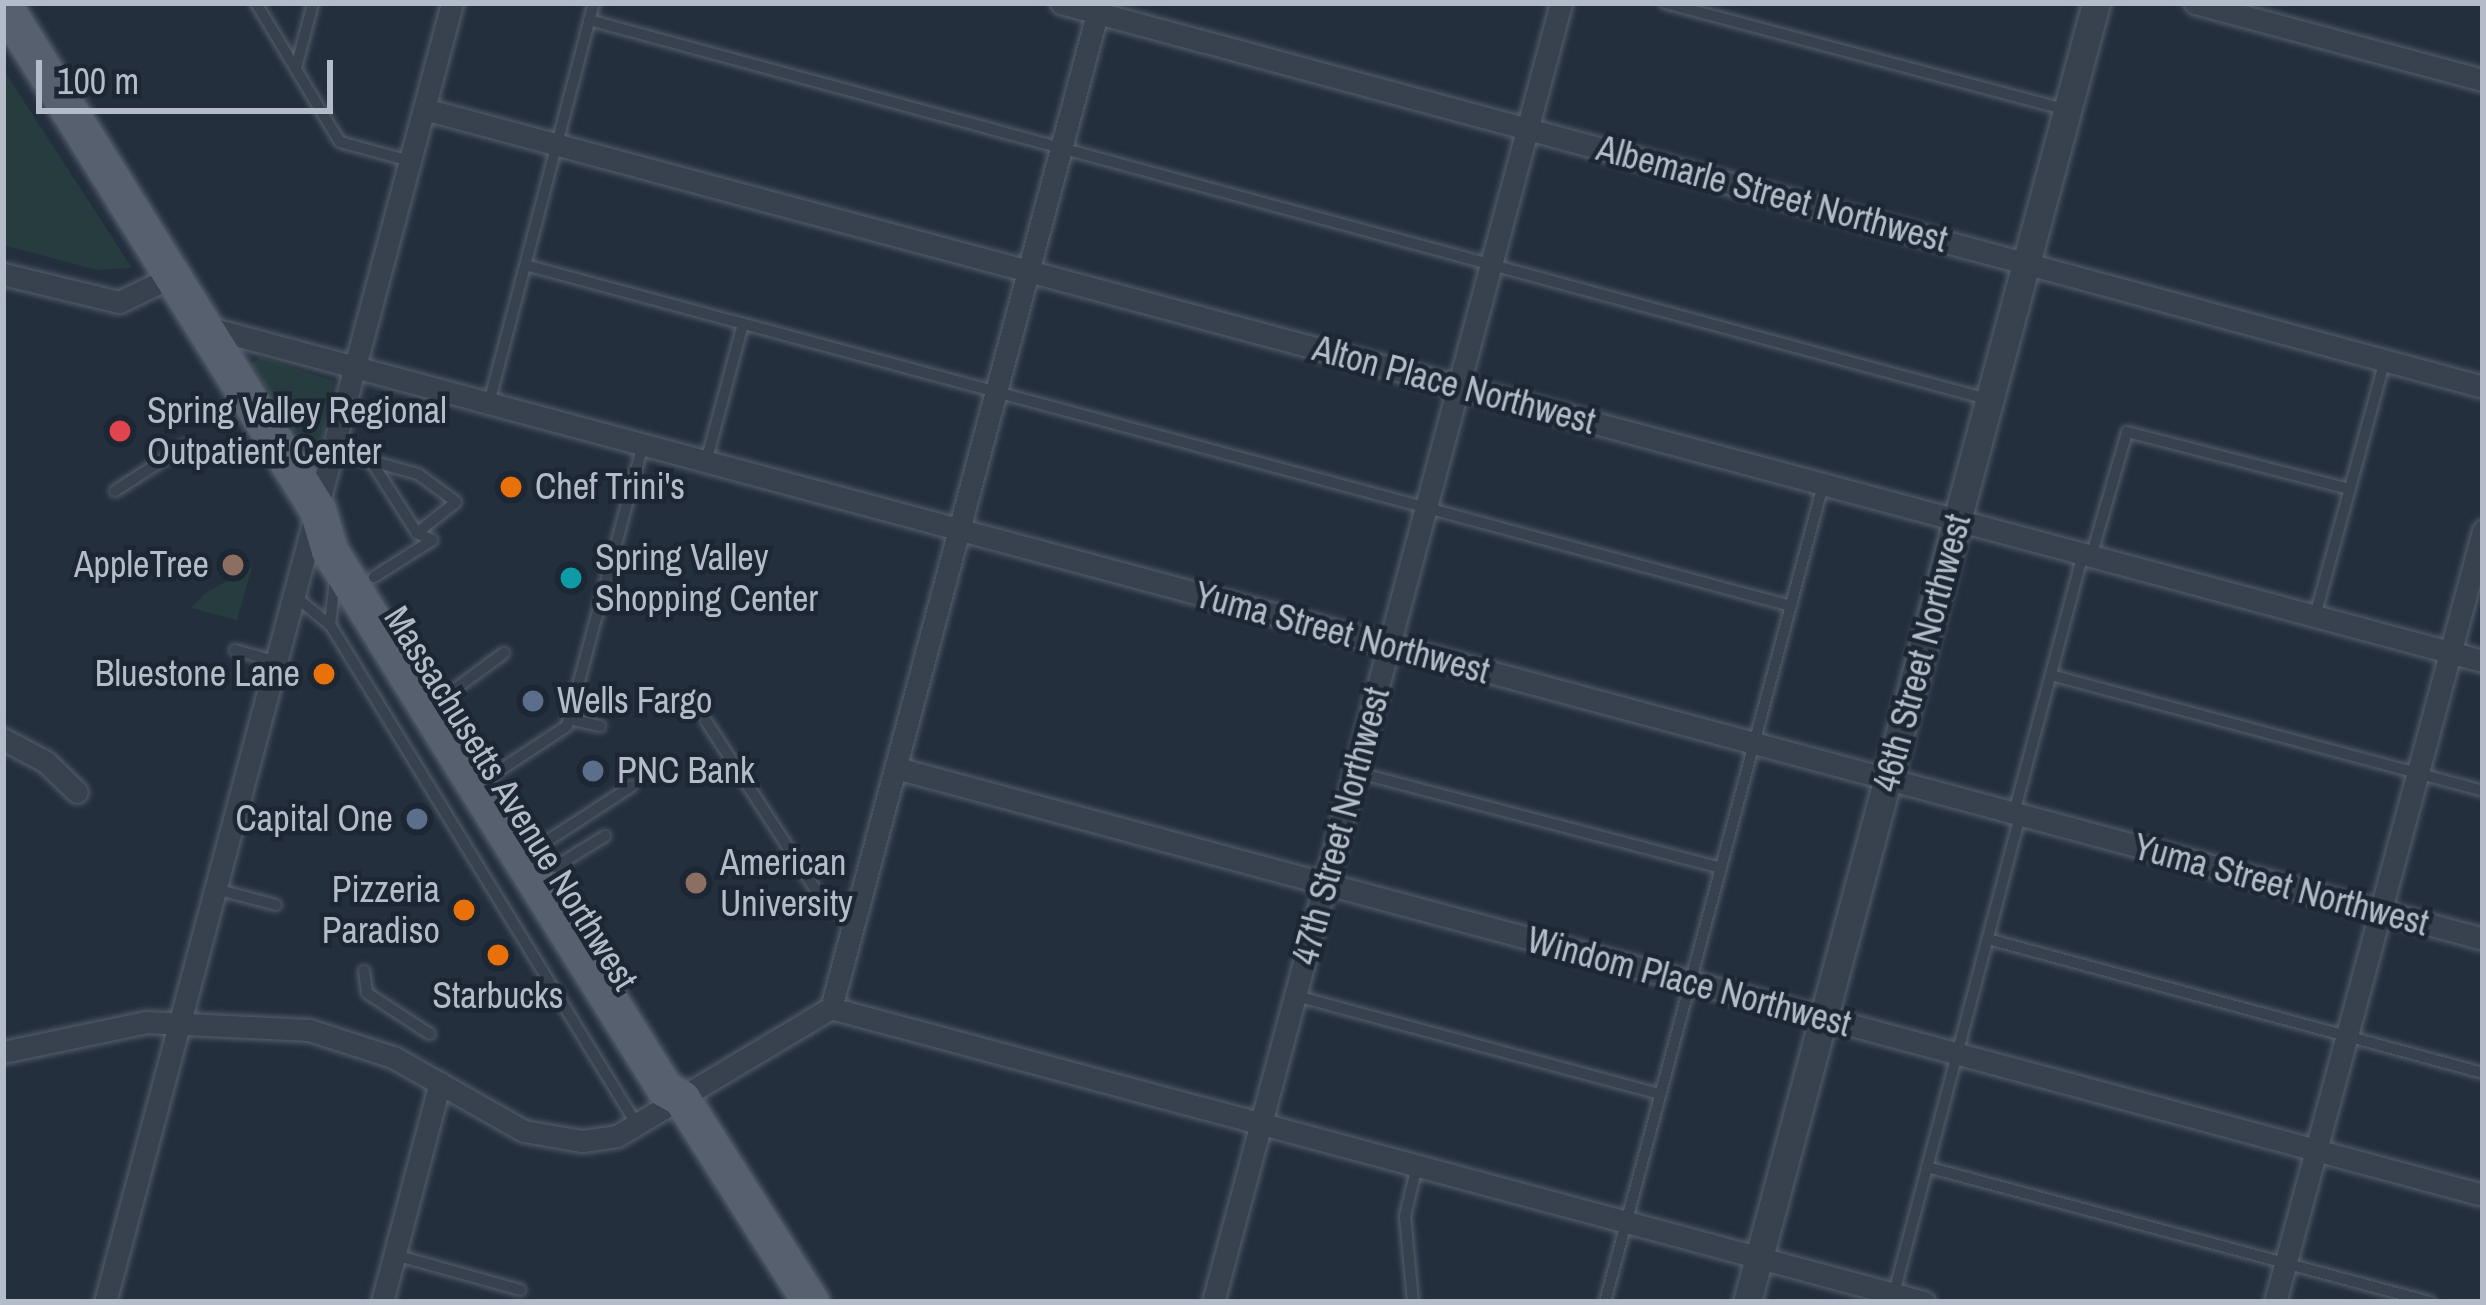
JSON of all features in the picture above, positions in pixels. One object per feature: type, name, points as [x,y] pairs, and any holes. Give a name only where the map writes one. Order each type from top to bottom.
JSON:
[{"type":"main road","name":"Massachusetts Avenue Northwest","points":[[3,4],[318,510],[340,522],[357,571],[431,691],[462,771],[664,1089],[682,1099],[811,1302]]},
{"type":"main road","name":"Massachusetts Avenue Northwest","points":[[462,771],[548,856],[683,1075],[682,1099]]},
{"type":"street","points":[[105,1302],[452,3]]},
{"type":"street","name":"Albemarle Street Northwest","points":[[1061,3],[1099,8],[2483,387]]},
{"type":"street","name":"47th Street Northwest","points":[[1214,1302],[1561,3]]},
{"type":"street","name":"46th Street Northwest","points":[[1748,1302],[2096,3]]},
{"type":"street","points":[[2195,3],[2244,9],[2483,80]]},
{"type":"street","points":[[3,1052],[101,1027],[180,1022],[271,1024],[343,1038],[547,1138],[594,1141],[637,1125],[832,1008],[1099,8]]},
{"type":"street","name":"Alton Place Northwest","points":[[424,109],[2483,661]]},
{"type":"street","points":[[3,274],[119,302],[171,277]]},
{"type":"street","name":"Yuma Street Northwest","points":[[202,326],[2483,939]]},
{"type":"street","points":[[2275,1302],[2483,531]]},
{"type":"street","points":[[3,739],[46,762],[77,792]]},
{"type":"street","name":"Windom Place Northwest","points":[[896,768],[2483,1196]]},
{"type":"street","points":[[832,1008],[1893,1298],[1924,1302]]},
{"type":"street","points":[[382,1302],[440,1083]]},
{"type":"lane","points":[[256,3],[340,142],[410,160]]},
{"type":"lane","points":[[296,68],[313,3]]},
{"type":"lane","points":[[489,404],[529,266],[594,3]]},
{"type":"lane","points":[[1665,3],[2067,110]]},
{"type":"lane","points":[[589,20],[1990,400]]},
{"type":"lane","points":[[529,266],[1791,606]]},
{"type":"lane","points":[[706,462],[743,324]]},
{"type":"lane","points":[[2315,616],[2384,360]]},
{"type":"lane","points":[[1893,1298],[1988,939],[2050,675],[2127,432],[2349,489]]},
{"type":"lane","points":[[115,490],[186,445]]},
{"type":"lane","points":[[568,719],[585,680],[643,446]]},
{"type":"lane","points":[[333,452],[418,474],[456,502],[416,533]]},
{"type":"lane","points":[[331,626],[328,600],[357,571],[432,539],[416,533],[371,460]]},
{"type":"lane","points":[[1605,1302],[1823,485]]},
{"type":"lane","points":[[295,596],[331,626],[637,1125]]},
{"type":"lane","points":[[235,650],[277,662]]},
{"type":"lane","points":[[381,709],[431,691],[504,653]]},
{"type":"lane","points":[[2050,675],[2483,790]]},
{"type":"lane","points":[[428,785],[568,719],[600,726]]},
{"type":"lane","points":[[706,721],[826,907],[855,919]]},
{"type":"lane","points":[[1355,772],[1720,868]]},
{"type":"lane","points":[[548,856],[632,786]]},
{"type":"lane","points":[[548,856],[605,836]]},
{"type":"lane","points":[[216,890],[276,905]]},
{"type":"lane","points":[[1988,939],[2483,1072]]},
{"type":"lane","points":[[364,970],[367,993],[430,1034]]},
{"type":"lane","points":[[1295,995],[1660,1094]]},
{"type":"lane","points":[[1413,1302],[1405,1216],[1418,1166]]},
{"type":"lane","points":[[1927,1167],[2429,1302]]},
{"type":"lane","points":[[394,1255],[520,1290]]},
{"type":"green space","points":[[3,69],[132,268],[97,270],[3,245]]},
{"type":"green space","points":[[260,357],[334,381],[320,446],[305,447],[251,364]]},
{"type":"green space","points":[[252,567],[237,620],[191,608],[204,594]]},
{"type":"place","name":"Spring Valley Regional Outpatient Center","points":[[120,431]]},
{"type":"place","name":"Chef Trini's","points":[[511,487]]},
{"type":"place","name":"AppleTree","points":[[233,565]]},
{"type":"place","name":"Spring Valley Shopping Center","points":[[571,578]]},
{"type":"place","name":"Bluestone Lane","points":[[324,674]]},
{"type":"place","name":"Wells Fargo","points":[[533,701]]},
{"type":"place","name":"PNC Bank","points":[[593,771]]},
{"type":"place","name":"Capital One","points":[[417,819]]},
{"type":"place","name":"American University","points":[[696,883]]},
{"type":"place","name":"Pizzeria Paradiso","points":[[464,910]]},
{"type":"place","name":"Starbucks","points":[[498,955]]}]
